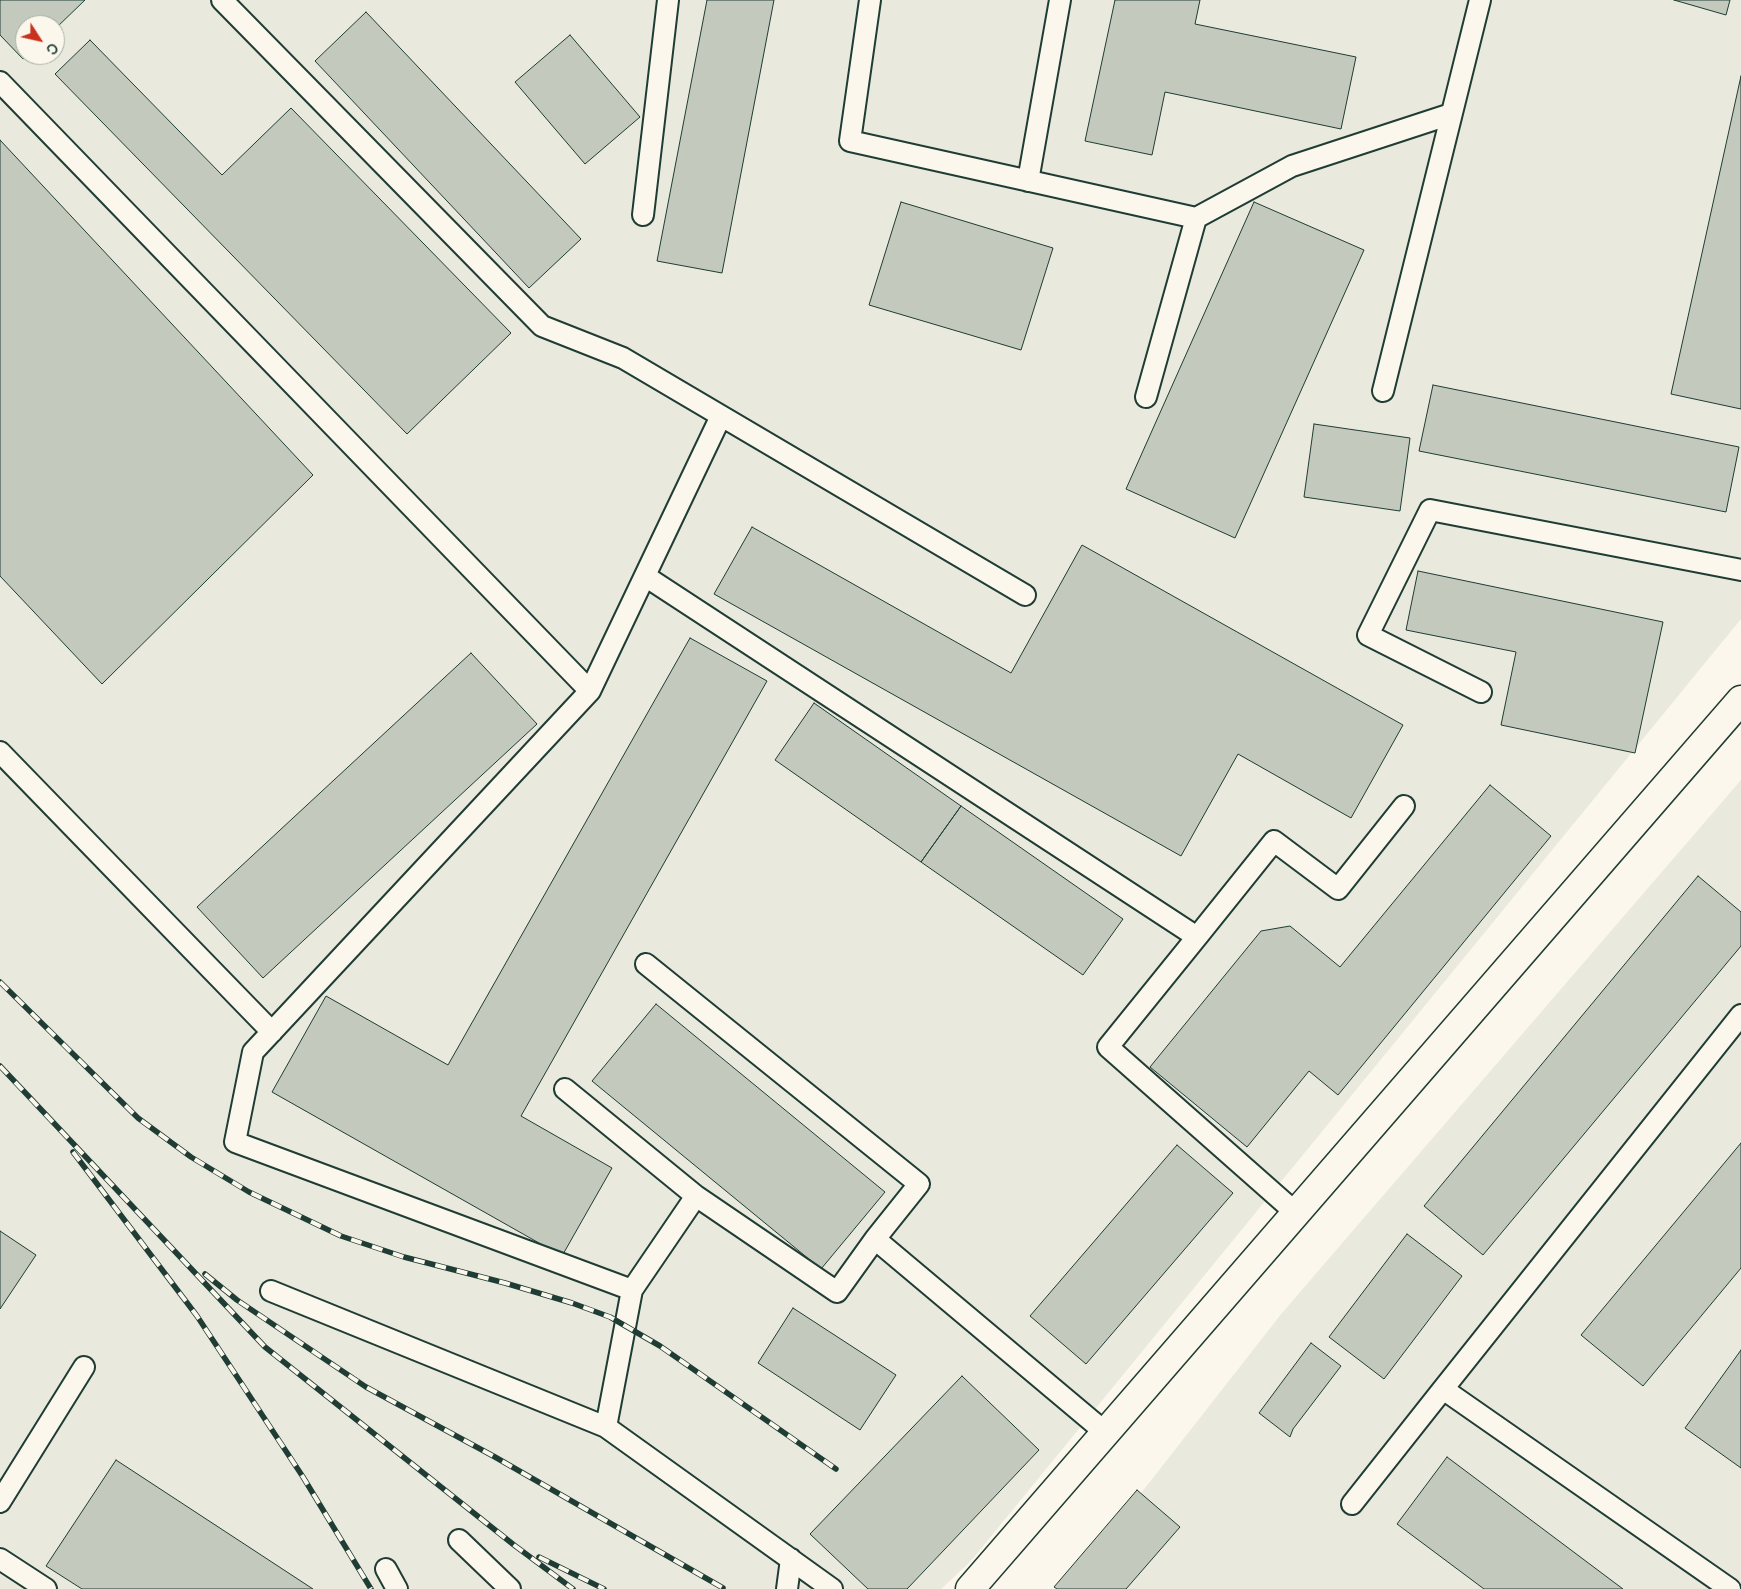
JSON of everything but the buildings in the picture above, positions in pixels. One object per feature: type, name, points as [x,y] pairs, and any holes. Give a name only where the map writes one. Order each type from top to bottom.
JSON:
[{"type":"street","points":[[970,1589],[1741,700]]},
{"type":"lane","points":[[222,0],[542,326],[623,358],[1025,596]]},
{"type":"lane","points":[[643,215],[668,0]]},
{"type":"lane","points":[[870,0],[850,141],[1196,218],[1292,166],[1451,114]]},
{"type":"lane","points":[[1028,181],[1060,0]]},
{"type":"lane","points":[[1383,391],[1480,0]]},
{"type":"lane","points":[[0,82],[590,691]]},
{"type":"lane","points":[[1146,397],[1196,218]]},
{"type":"lane","points":[[632,1290],[234,1142],[253,1052],[590,691],[721,416]]},
{"type":"lane","points":[[1481,692],[1368,635],[1430,510],[1741,570]]},
{"type":"lane","points":[[645,576],[1197,937]]},
{"type":"lane","points":[[0,752],[272,1032]]},
{"type":"lane","points":[[1296,1212],[1108,1046],[1274,841],[1338,889],[1404,806]]},
{"type":"lane","points":[[565,1089],[696,1196],[837,1292],[875,1239],[919,1184],[646,964]]},
{"type":"lane","points":[[1352,1504],[1741,1015]]},
{"type":"lane","points":[[606,1427],[632,1290],[696,1196]]},
{"type":"lane","points":[[875,1239],[1106,1433]]},
{"type":"lane","points":[[271,1292],[606,1427],[832,1589]]},
{"type":"lane","points":[[0,1502],[84,1368]]},
{"type":"lane","points":[[1443,1388],[1730,1589]]},
{"type":"lane","points":[[459,1540],[510,1589]]},
{"type":"lane","points":[[0,1559],[46,1589]]},
{"type":"lane","points":[[787,1589],[791,1559]]},
{"type":"lane","points":[[386,1569],[397,1589]]},
{"type":"shaded area","points":[[0,0],[1741,0],[1741,619],[970,1562],[941,1589],[0,1589]]},
{"type":"shaded area","points":[[1741,780],[1741,1589],[1066,1589],[1282,1313]]},
{"type":"railway","points":[[0,982],[138,1118],[191,1157],[249,1192],[341,1236],[404,1257],[505,1283],[572,1303],[610,1317],[660,1346],[836,1469]]},
{"type":"railway","points":[[0,1066],[265,1347],[514,1545],[573,1589]]},
{"type":"railway","points":[[73,1152],[197,1316],[303,1477],[371,1589]]},
{"type":"railway","points":[[205,1274],[237,1300],[366,1387],[495,1457],[723,1588]]},
{"type":"railway","points":[[539,1557],[604,1589]]}]
